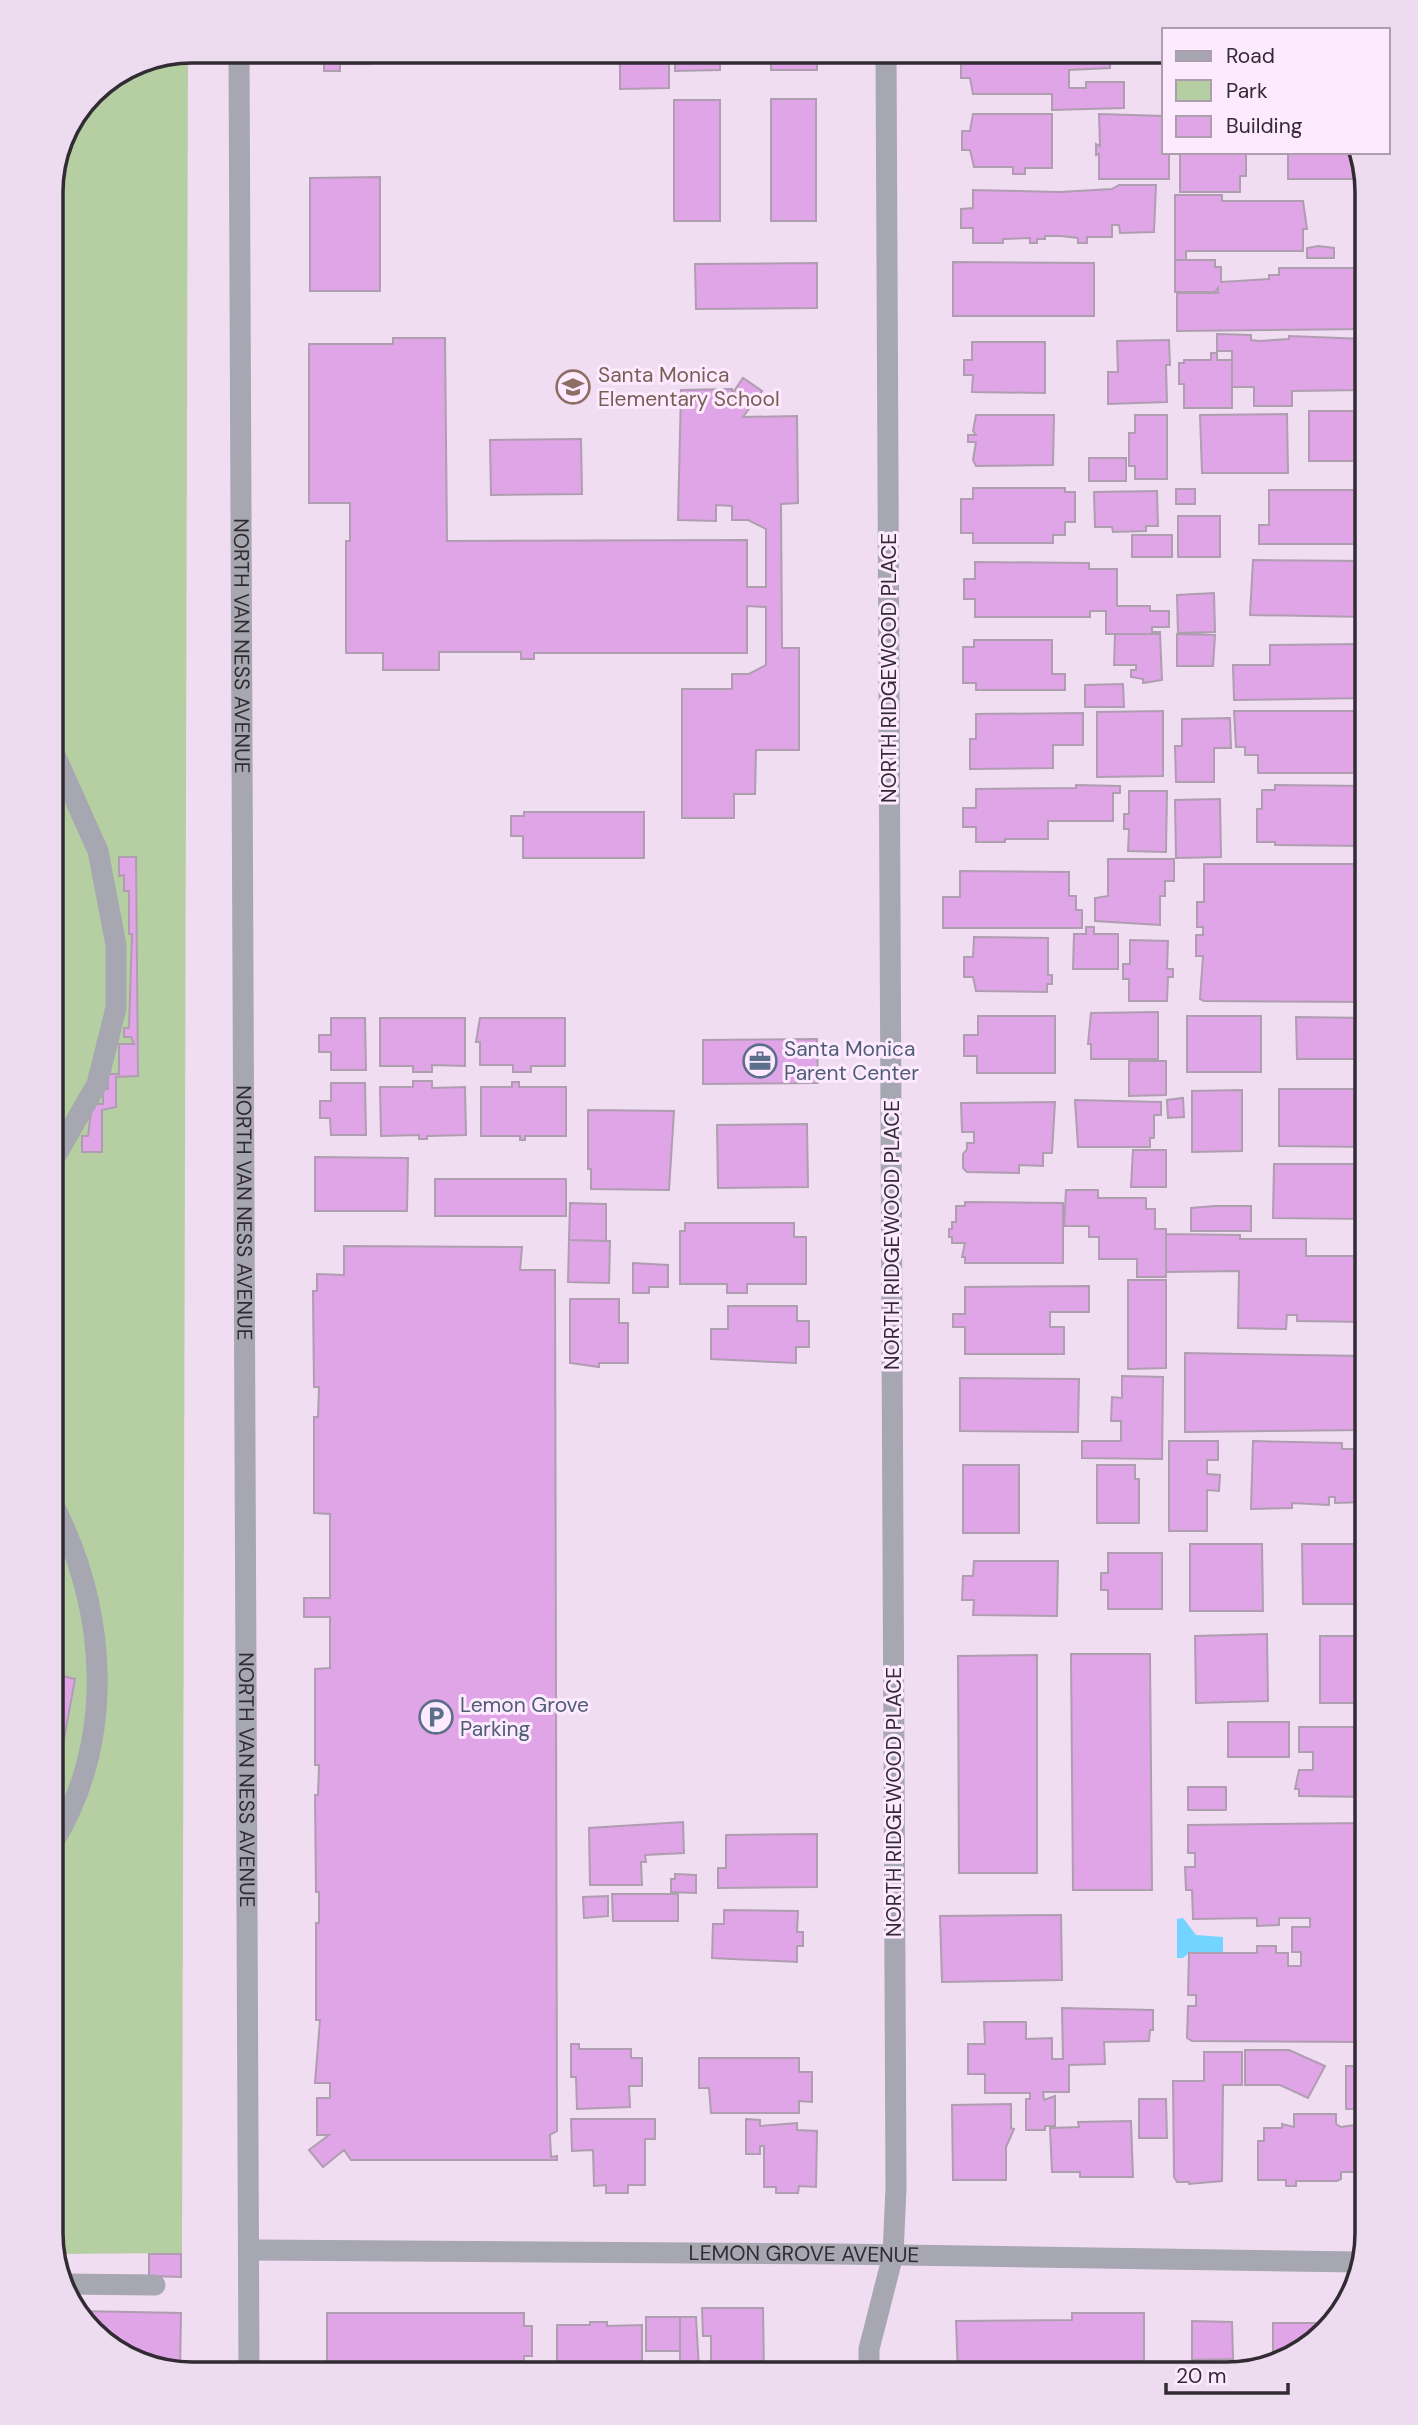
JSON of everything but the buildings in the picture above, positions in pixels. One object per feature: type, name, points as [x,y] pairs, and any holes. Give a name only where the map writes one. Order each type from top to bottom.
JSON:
[{"type":"street","name":"NORTH VAN NESS AVENUE","points":[[239,63],[249,2362]]},
{"type":"street","name":"NORTH RIDGEWOOD PLACE","points":[[869,2362],[869,2349],[893,2255],[896,2188],[886,63]]},
{"type":"street","points":[[63,774],[98,851],[116,945],[116,1008],[97,1084],[63,1143]]},
{"type":"street","points":[[63,1523],[91,1605],[98,1675],[93,1744],[69,1817],[63,1827]]},
{"type":"street","name":"LEMON GROVE AVENUE","points":[[249,2250],[1352,2262]]},
{"type":"street","points":[[74,2284],[155,2285]]},
{"type":"green space","points":[[188,63],[182,2253],[65,2254],[63,2233],[63,184],[67,159],[76,135],[95,107],[107,95],[135,76],[159,67]]},
{"type":"water","points":[[1183,1918],[1196,1935],[1223,1937],[1223,1952],[1190,1952],[1183,1958],[1177,1958],[1177,1919]]},
{"type":"place","name":"Santa Monica Elementary School","points":[[573,387]]},
{"type":"place","name":"Santa Monica Parent Center","points":[[760,1061]]},
{"type":"place","name":"Lemon Grove Parking","points":[[436,1717]]}]
